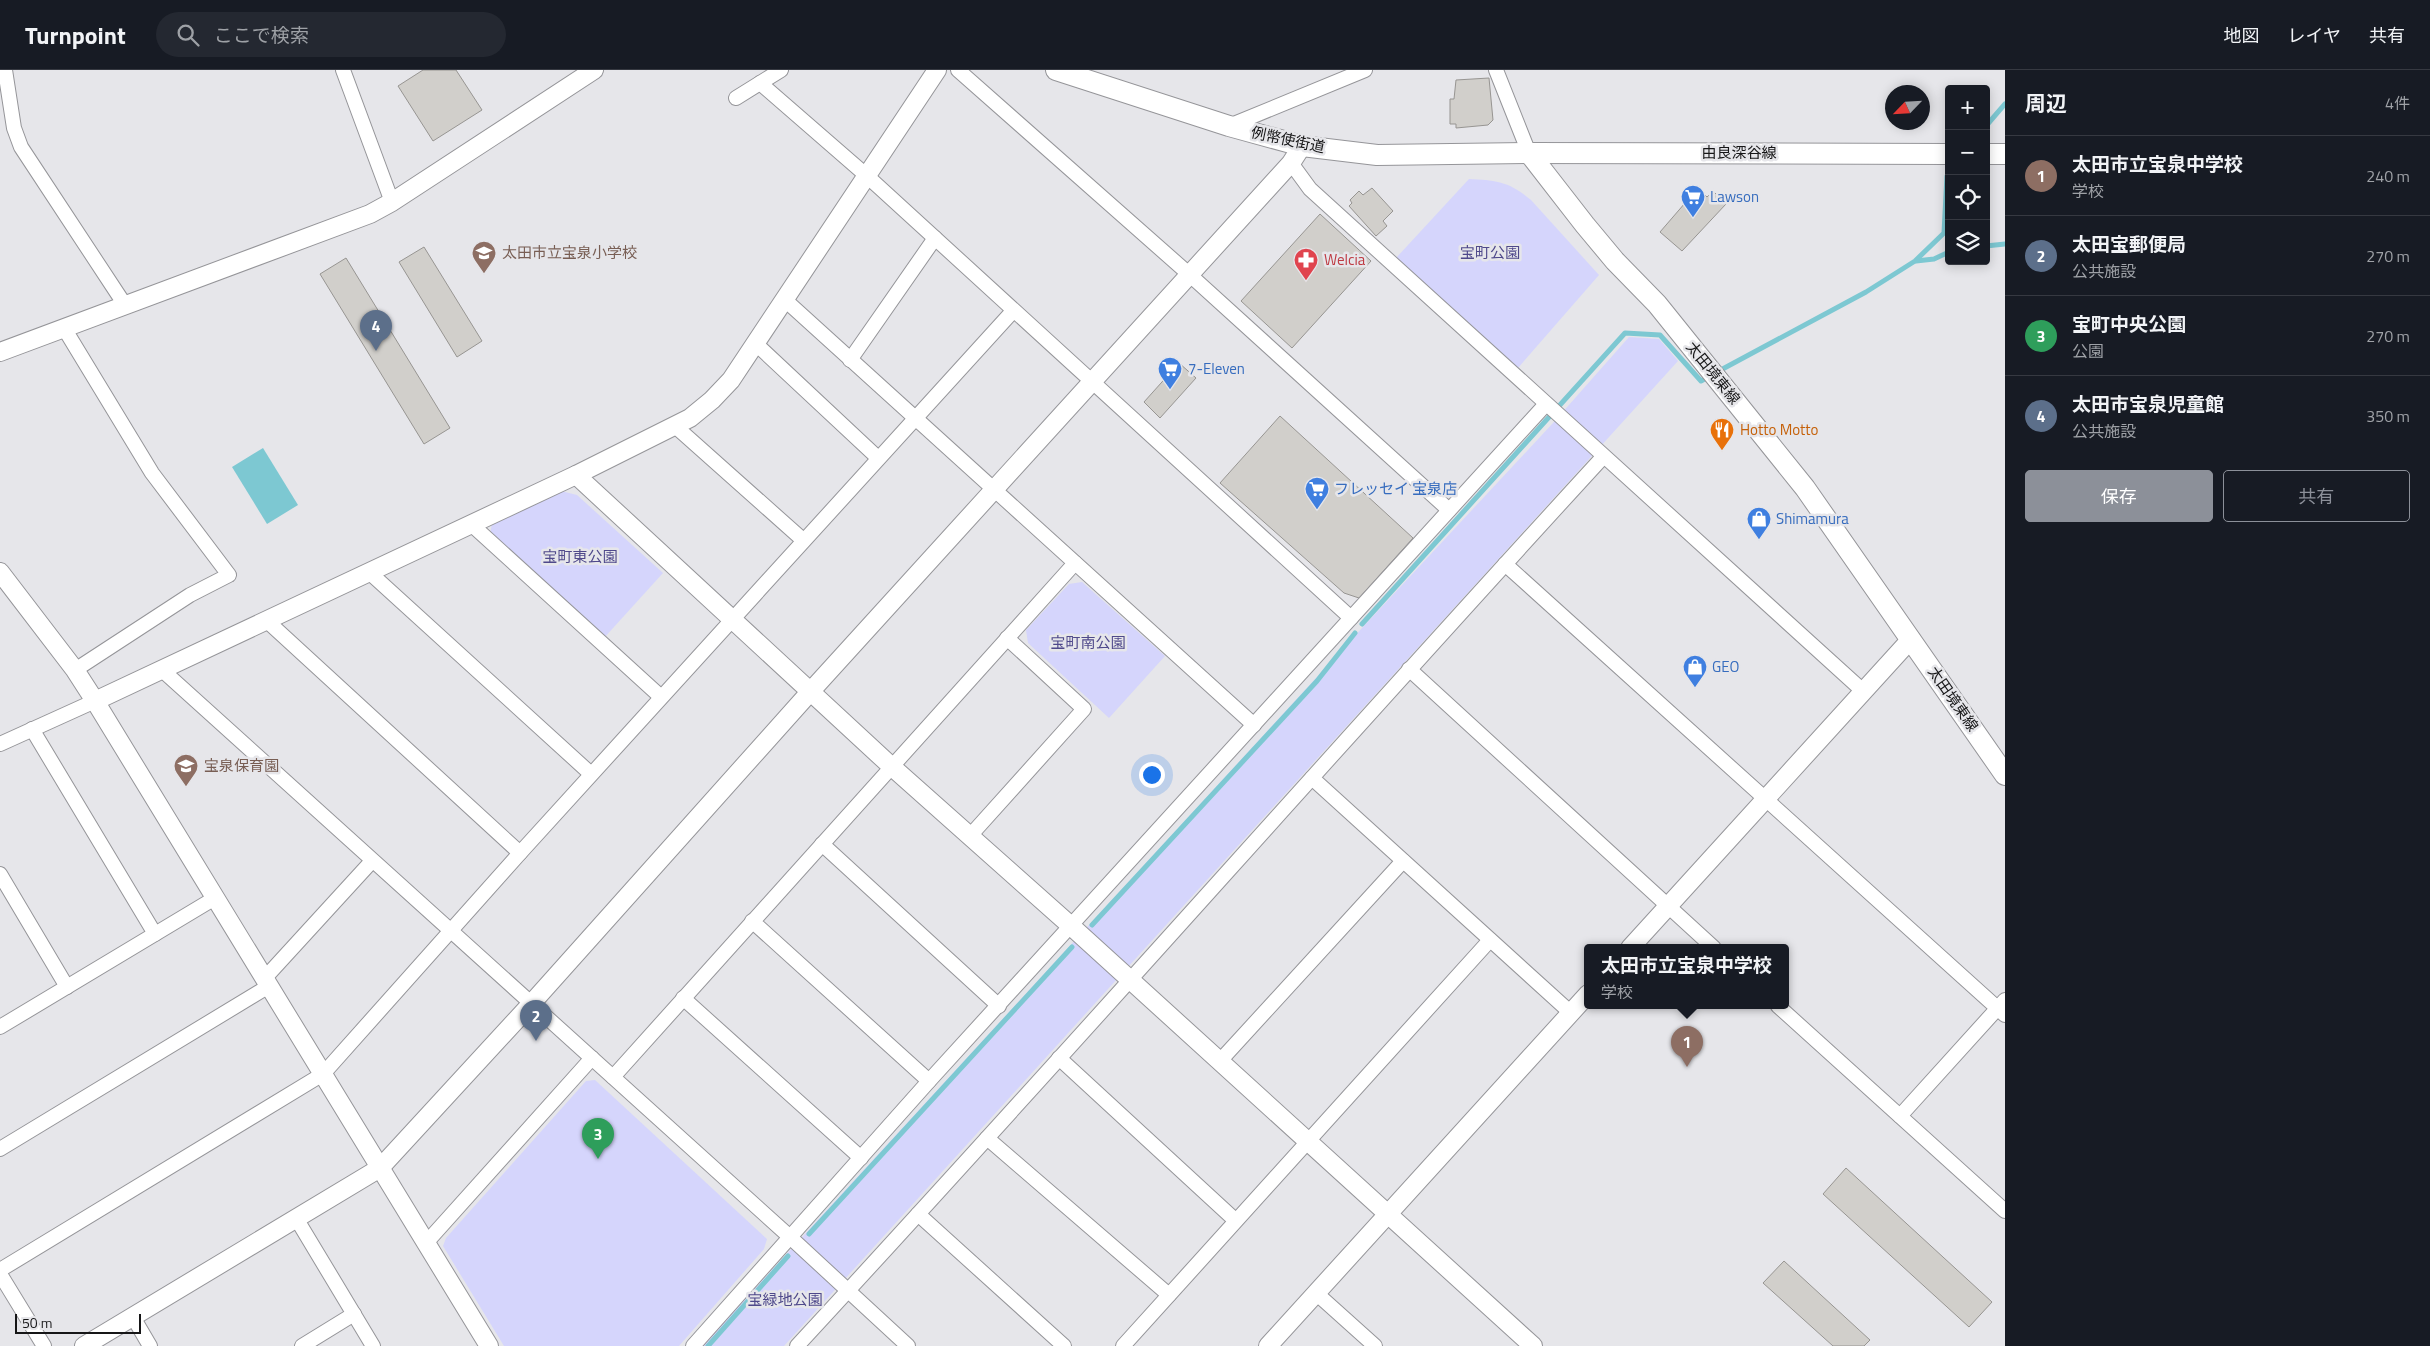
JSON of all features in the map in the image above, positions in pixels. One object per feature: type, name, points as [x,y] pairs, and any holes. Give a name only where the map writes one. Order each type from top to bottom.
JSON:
[{"type":"main road","name":"例幣使街道","points":[[1056,70],[1229,126],[1302,146],[1377,155],[1529,153]]},
{"type":"main road","name":"由良深谷線","points":[[1529,153],[1945,154]]},
{"type":"main road","name":"太田境東線","points":[[1529,153],[1603,247],[1657,304],[1805,488],[2005,775]]},
{"type":"main road","points":[[1990,154],[2005,154]]},
{"type":"street","points":[[5,70],[14,128],[21,147],[125,305]]},
{"type":"street","points":[[343,70],[392,202]]},
{"type":"street","points":[[0,352],[370,214],[392,202],[594,70]]},
{"type":"street","points":[[736,98],[781,70]]},
{"type":"street","points":[[0,744],[576,475],[690,418],[712,400],[731,380],[937,70]]},
{"type":"street","points":[[958,70],[1190,275],[1449,510]]},
{"type":"street","points":[[1229,126],[1365,70]]},
{"type":"street","points":[[1496,70],[1529,153]]},
{"type":"street","points":[[760,83],[867,176],[1351,618]]},
{"type":"street","points":[[84,1346],[380,1168],[531,1004],[810,692],[1190,275],[1291,163],[1302,146]]},
{"type":"street","points":[[1291,163],[1310,189],[1863,691]]},
{"type":"street","points":[[850,360],[935,238]]},
{"type":"street","points":[[784,299],[1254,726]]},
{"type":"street","points":[[0,1270],[323,1074],[449,931],[1013,311]]},
{"type":"street","points":[[64,328],[152,472],[229,575],[190,595],[75,670]]},
{"type":"street","points":[[755,344],[878,458]]},
{"type":"street","points":[[692,1346],[929,1081],[1546,404]]},
{"type":"street","points":[[675,426],[803,540]]},
{"type":"street","points":[[797,1346],[1131,981],[1409,670],[1603,457]]},
{"type":"street","points":[[576,475],[731,620],[969,837],[1071,926],[1533,1346]]},
{"type":"street","points":[[471,524],[661,697]]},
{"type":"street","points":[[613,1077],[1074,563]]},
{"type":"street","points":[[1505,564],[2002,1008],[1900,1116]]},
{"type":"street","points":[[0,572],[75,670],[95,701],[489,1346]]},
{"type":"street","points":[[369,572],[591,774]]},
{"type":"street","points":[[266,620],[520,853]]},
{"type":"street","points":[[969,837],[1084,709],[1007,638]]},
{"type":"street","points":[[1634,944],[1911,639]]},
{"type":"street","points":[[161,669],[790,1237],[847,1292],[908,1346]]},
{"type":"street","points":[[1409,670],[1710,944]]},
{"type":"street","points":[[32,729],[155,934]]},
{"type":"street","points":[[1312,778],[1571,1013]]},
{"type":"street","points":[[822,844],[999,1006]]},
{"type":"street","points":[[0,1149],[267,982],[372,861]]},
{"type":"street","points":[[1220,1062],[1403,861]]},
{"type":"street","points":[[0,874],[67,987]]},
{"type":"street","points":[[0,1027],[215,898]]},
{"type":"street","points":[[752,921],[929,1081]]},
{"type":"street","points":[[1123,1346],[1490,940]]},
{"type":"street","points":[[684,998],[861,1158]]},
{"type":"street","points":[[1268,1346],[1584,998]]},
{"type":"street","points":[[1781,1009],[2005,1211]]},
{"type":"street","points":[[426,1243],[592,1058]]},
{"type":"street","points":[[1059,1058],[1235,1220]]},
{"type":"street","points":[[986,1138],[1169,1295]]},
{"type":"street","points":[[918,1214],[1064,1346]]},
{"type":"street","points":[[296,1218],[373,1346]]},
{"type":"street","points":[[0,1274],[44,1346]]},
{"type":"street","points":[[1316,1293],[1375,1346]]},
{"type":"street","points":[[302,1346],[354,1314]]},
{"type":"street","points":[[132,1317],[150,1346]]},
{"type":"green space","name":"宝町公園","points":[[1469,179],[1502,183],[1523,194],[1531,200],[1599,275],[1518,368],[1396,258]]},
{"type":"green space","name":"宝緑地公園","points":[[1629,337],[1659,339],[1678,361],[784,1346],[702,1346],[1553,423]]},
{"type":"green space","name":"宝町東公園","points":[[561,491],[577,495],[663,573],[604,638],[490,535],[492,523]]},
{"type":"green space","name":"宝町南公園","points":[[1082,582],[1165,656],[1109,718],[1028,643],[1026,630],[1069,584]]},
{"type":"green space","points":[[595,1080],[767,1239],[764,1249],[679,1346],[504,1346],[443,1246],[446,1238],[586,1081]]},
{"type":"shaded area","points":[[263,448],[298,505],[267,524],[232,467]]},
{"type":"building","points":[[423,70],[456,70],[482,110],[433,141],[398,86]]},
{"type":"building","points":[[1489,78],[1493,120],[1488,125],[1456,128],[1456,124],[1450,124],[1450,99],[1454,99],[1456,80]]},
{"type":"building","points":[[1372,188],[1393,211],[1383,221],[1387,226],[1376,236],[1349,206],[1352,203],[1350,200],[1359,191],[1363,195]]},
{"type":"building","name":"Lawson","points":[[1698,188],[1707,197],[1713,191],[1726,204],[1682,251],[1660,232]]},
{"type":"building","name":"Welcia","points":[[1320,214],[1371,261],[1292,348],[1241,301]]},
{"type":"building","points":[[424,247],[482,341],[457,357],[399,262]]},
{"type":"building","points":[[346,258],[450,428],[424,444],[320,274]]},
{"type":"building","name":"7-Eleven","points":[[1179,363],[1196,378],[1160,418],[1144,402]]},
{"type":"building","name":"フレッセイ 宝泉店","points":[[1280,416],[1413,538],[1359,598],[1344,593],[1220,483]]},
{"type":"building","points":[[1846,1168],[1992,1302],[1969,1327],[1823,1194]]},
{"type":"building","points":[[1784,1261],[1870,1340],[1864,1346],[1833,1346],[1763,1283]]},
{"type":"waterway","points":[[1990,121],[2005,104]]},
{"type":"waterway","points":[[1717,372],[1866,292],[1915,261],[1944,233],[1948,175]]},
{"type":"waterway","points":[[1990,246],[2005,244]]},
{"type":"waterway","points":[[1916,261],[1934,259],[1945,254]]},
{"type":"waterway","points":[[1362,624],[1625,333],[1660,335],[1701,381],[1710,376]]},
{"type":"waterway","points":[[1092,925],[1317,681],[1355,633]]},
{"type":"waterway","points":[[809,1234],[1072,947]]},
{"type":"waterway","points":[[708,1346],[788,1256]]},
{"type":"place","name":"Lawson","points":[[1693,218]]},
{"type":"place","name":"太田市立宝泉小学校","points":[[484,274]]},
{"type":"place","name":"Welcia","points":[[1306,281]]},
{"type":"place","name":"太田市宝泉児童館","points":[[376,351]]},
{"type":"place","name":"7-Eleven","points":[[1170,390]]},
{"type":"place","name":"Hotto Motto","points":[[1722,451]]},
{"type":"place","name":"フレッセイ 宝泉店","points":[[1317,510]]},
{"type":"place","name":"Shimamura","points":[[1759,540]]},
{"type":"place","name":"GEO","points":[[1695,688]]},
{"type":"place","name":"宝泉保育園","points":[[186,787]]},
{"type":"place","name":"太田宝郵便局","points":[[536,1041]]},
{"type":"place","name":"太田市立宝泉中学校","points":[[1687,1067]]},
{"type":"place","name":"宝町中央公園","points":[[598,1159]]}]
